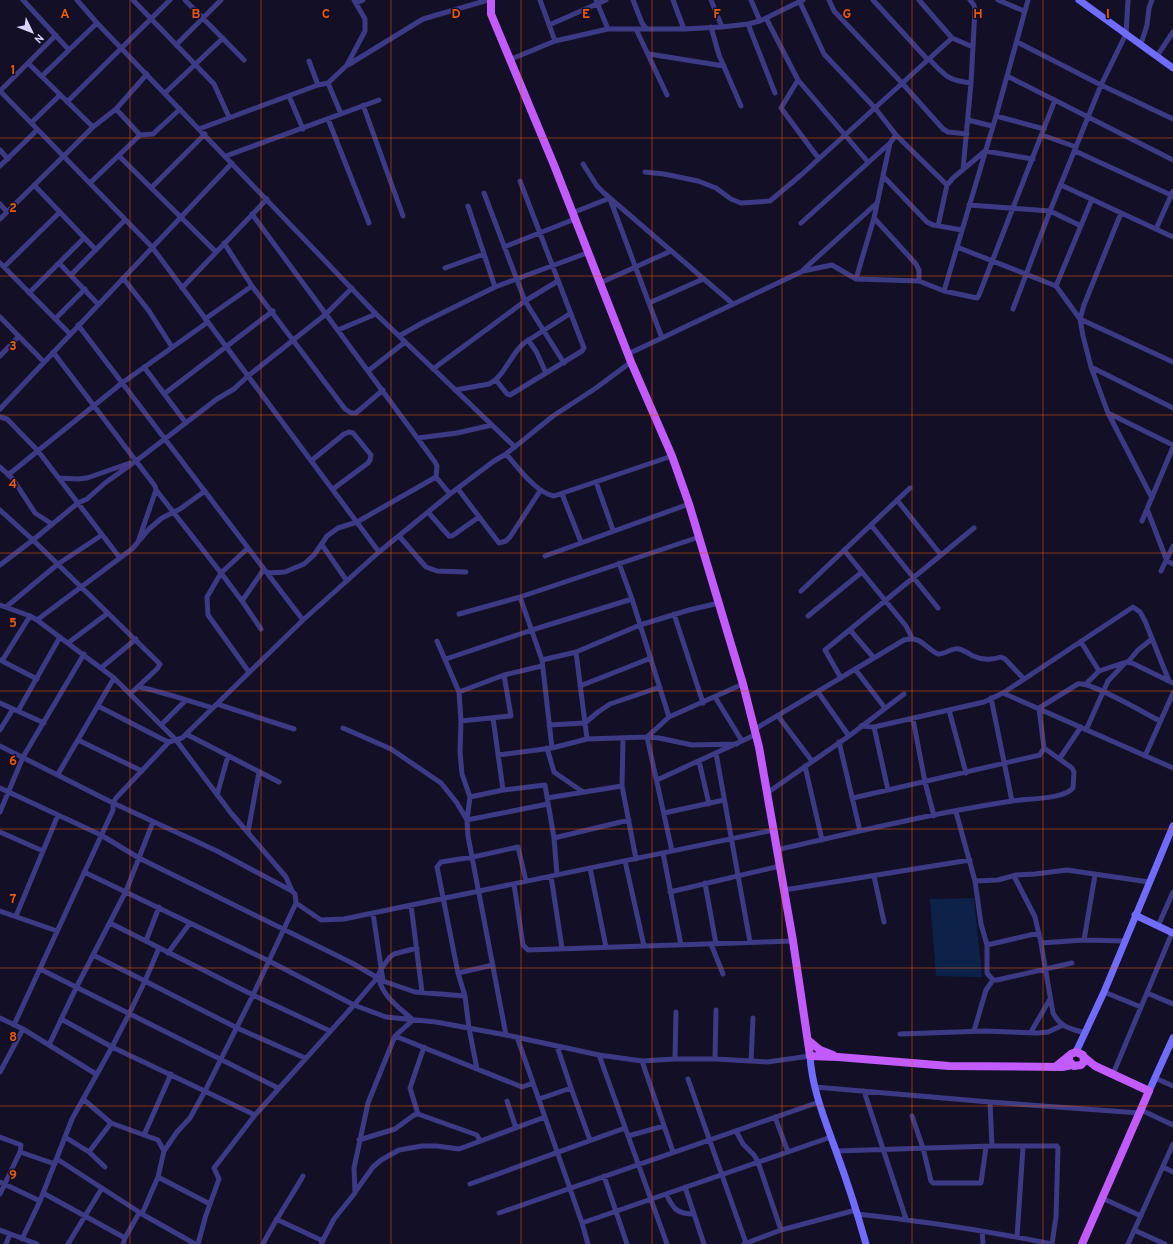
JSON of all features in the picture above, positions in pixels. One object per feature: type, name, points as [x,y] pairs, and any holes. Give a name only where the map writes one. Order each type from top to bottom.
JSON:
[{"type":"main road","points":[[491,0],[491,14],[509,60],[554,165],[587,253],[631,362],[672,456],[689,504],[719,603],[756,732],[793,941],[810,1056],[949,1066],[1062,1067],[1079,1063]]},
{"type":"main road","points":[[808,1040],[820,1050],[838,1057]]},
{"type":"main road","points":[[1054,1067],[1073,1054],[1081,1053],[1079,1063]]},
{"type":"main road","points":[[1073,1054],[1069,1061],[1095,1066],[1149,1091],[1082,1244]]},
{"type":"street","points":[[24,0],[69,50]]},
{"type":"street","points":[[77,0],[97,23],[376,314],[515,447]]},
{"type":"street","points":[[133,0],[217,87],[229,117]]},
{"type":"street","points":[[67,102],[170,0]]},
{"type":"street","points":[[185,0],[244,60]]},
{"type":"street","points":[[176,45],[221,0]]},
{"type":"street","points":[[347,65],[365,31],[365,19],[355,1],[364,0]]},
{"type":"street","points":[[199,129],[318,85],[328,83],[347,65],[423,19],[488,0]]},
{"type":"street","points":[[540,0],[555,41]]},
{"type":"street","points":[[549,25],[597,2],[606,0]]},
{"type":"street","points":[[633,0],[646,28]]},
{"type":"street","points":[[673,0],[684,28]]},
{"type":"street","points":[[711,0],[722,27]]},
{"type":"street","points":[[751,0],[760,21]]},
{"type":"street","points":[[829,0],[834,11],[902,83],[943,130],[966,134]]},
{"type":"street","points":[[873,0],[928,60],[950,79],[957,82],[971,83]]},
{"type":"street","points":[[919,0],[952,38],[973,47]]},
{"type":"street","points":[[963,170],[971,83],[975,9],[970,0]]},
{"type":"street","points":[[998,0],[1024,11]]},
{"type":"street","points":[[944,291],[996,116],[1028,0]]},
{"type":"street","points":[[1079,0],[1173,68]]},
{"type":"street","points":[[1013,309],[1088,116],[1101,85],[1126,34],[1128,0]]},
{"type":"street","points":[[1141,44],[1147,25],[1149,8],[1152,0]]},
{"type":"street","points":[[509,60],[555,41],[608,29],[722,27],[748,24],[760,21],[801,1],[824,54],[896,134],[947,185]]},
{"type":"street","points":[[597,2],[608,29]]},
{"type":"street","points":[[766,18],[798,80],[868,162]]},
{"type":"street","points":[[42,76],[97,23]]},
{"type":"street","points":[[748,24],[774,93]]},
{"type":"street","points":[[711,27],[724,66],[741,106]]},
{"type":"street","points":[[636,29],[667,95]]},
{"type":"street","points":[[1157,56],[1173,32]]},
{"type":"street","points":[[56,35],[0,91],[152,248],[379,552]]},
{"type":"street","points":[[164,92],[223,38]]},
{"type":"street","points":[[645,172],[676,176],[698,181],[716,188],[731,199],[741,203],[770,202],[952,38]]},
{"type":"street","points":[[1017,42],[1101,85],[1173,119]]},
{"type":"street","points":[[649,54],[724,66]]},
{"type":"street","points":[[309,61],[318,85]]},
{"type":"street","points":[[28,63],[93,127]]},
{"type":"street","points":[[0,219],[93,127],[116,109],[147,74]]},
{"type":"street","points":[[1007,76],[1173,160]]},
{"type":"street","points":[[798,80],[781,108],[819,159]]},
{"type":"street","points":[[328,83],[341,114]]},
{"type":"street","points":[[31,123],[60,95]]},
{"type":"street","points":[[289,96],[303,129]]},
{"type":"street","points":[[226,156],[379,100]]},
{"type":"street","points":[[628,354],[803,271],[832,265],[856,279],[919,281],[944,291],[977,298],[1014,208],[1055,100]]},
{"type":"street","points":[[363,105],[403,216]]},
{"type":"street","points":[[116,109],[140,135]]},
{"type":"street","points":[[90,183],[140,135],[153,134],[180,109]]},
{"type":"street","points":[[996,116],[1044,129]]},
{"type":"street","points":[[328,119],[369,223]]},
{"type":"street","points":[[968,120],[992,126]]},
{"type":"street","points":[[0,166],[37,130]]},
{"type":"street","points":[[151,188],[204,134]]},
{"type":"street","points":[[801,223],[890,143],[896,134]]},
{"type":"street","points":[[1042,135],[1172,194],[1156,229]]},
{"type":"street","points":[[856,279],[874,218],[890,143]]},
{"type":"street","points":[[0,150],[8,159]]},
{"type":"street","points":[[938,226],[947,185],[953,178],[985,151],[1033,158]]},
{"type":"street","points":[[119,156],[216,252]]},
{"type":"street","points":[[0,409],[232,163]]},
{"type":"street","points":[[583,164],[596,186],[732,304]]},
{"type":"street","points":[[883,176],[927,222],[933,225],[962,230]]},
{"type":"street","points":[[496,380],[507,394],[510,395],[582,351],[584,348],[520,181]]},
{"type":"street","points":[[1061,184],[1173,237]]},
{"type":"street","points":[[34,185],[96,250]]},
{"type":"street","points":[[484,193],[524,301],[564,362]]},
{"type":"street","points":[[504,247],[540,233],[610,198]]},
{"type":"street","points":[[610,198],[662,338]]},
{"type":"street","points":[[182,288],[267,199]]},
{"type":"street","points":[[1056,286],[1092,199]]},
{"type":"street","points":[[803,271],[877,203]]},
{"type":"street","points":[[0,204],[7,212]]},
{"type":"street","points":[[970,205],[1050,211],[1081,226]]},
{"type":"street","points":[[468,206],[495,287]]},
{"type":"street","points":[[60,212],[2,265],[70,334]]},
{"type":"street","points":[[1121,213],[1084,305],[1080,319],[1091,367],[1108,413],[1152,498]]},
{"type":"street","points":[[252,214],[435,462],[437,466],[436,477],[450,494]]},
{"type":"street","points":[[874,218],[916,264],[919,270],[919,281]]},
{"type":"street","points":[[71,275],[125,220]]},
{"type":"street","points":[[29,293],[84,238]]},
{"type":"street","points":[[224,243],[252,286],[273,311],[293,341],[345,409],[351,413],[356,413],[383,390]]},
{"type":"street","points":[[957,247],[1056,286],[1080,319],[1172,361]]},
{"type":"street","points":[[600,283],[671,251]]},
{"type":"street","points":[[399,336],[495,287],[587,253]]},
{"type":"street","points":[[445,268],[484,254]]},
{"type":"street","points":[[59,262],[98,304]]},
{"type":"street","points":[[123,278],[148,311],[172,347]]},
{"type":"street","points":[[649,303],[703,279]]},
{"type":"street","points":[[433,369],[524,301],[558,280]]},
{"type":"street","points":[[8,475],[122,383],[252,286]]},
{"type":"street","points":[[1,563],[33,540],[78,503],[87,499],[104,483],[234,389],[248,376],[326,314],[352,288]]},
{"type":"street","points":[[55,319],[85,289]]},
{"type":"street","points":[[164,394],[273,311]]},
{"type":"street","points":[[455,390],[489,384],[496,380],[518,349],[528,340],[571,313]]},
{"type":"street","points":[[338,330],[376,314]]},
{"type":"street","points":[[0,317],[44,362]]},
{"type":"street","points":[[78,325],[166,438],[303,620]]},
{"type":"street","points":[[0,356],[19,336]]},
{"type":"street","points":[[528,340],[536,351],[546,373]]},
{"type":"street","points":[[368,371],[405,342]]},
{"type":"street","points":[[53,352],[262,628]]},
{"type":"street","points":[[14,1025],[113,810],[113,803],[116,798],[170,742],[182,738],[303,620],[379,552],[450,494],[494,461],[506,454],[553,416],[596,388],[631,362]]},
{"type":"street","points":[[1091,367],[1173,408]]},
{"type":"street","points":[[144,368],[186,423]]},
{"type":"street","points":[[1108,413],[1173,446],[1142,522]]},
{"type":"street","points":[[0,417],[7,418],[38,451],[120,558]]},
{"type":"street","points":[[418,438],[457,433],[492,425]]},
{"type":"street","points":[[312,461],[344,434],[349,432],[353,433],[371,455],[368,463],[332,490]]},
{"type":"street","points":[[506,454],[540,491],[554,496],[672,456]]},
{"type":"street","points":[[59,478],[87,478],[136,461]]},
{"type":"street","points":[[0,467],[13,479],[35,513],[52,524]]},
{"type":"street","points":[[265,571],[285,572],[296,568],[308,561],[322,545],[327,536],[338,528],[357,522],[436,477]]},
{"type":"street","points":[[596,482],[612,530]]},
{"type":"street","points":[[801,591],[910,488]]},
{"type":"street","points":[[458,489],[499,543],[506,541],[540,491]]},
{"type":"street","points":[[138,542],[156,490]]},
{"type":"street","points":[[37,620],[132,549],[149,529],[162,518],[180,509],[205,491]]},
{"type":"street","points":[[562,494],[581,542]]},
{"type":"street","points":[[897,500],[941,555]]},
{"type":"street","points":[[545,556],[612,530],[689,504]]},
{"type":"street","points":[[1147,509],[1167,561],[1173,564]]},
{"type":"street","points":[[0,510],[82,587],[160,664],[157,669],[130,694]]},
{"type":"street","points":[[428,512],[449,536],[452,536],[479,517]]},
{"type":"street","points":[[871,525],[938,608]]},
{"type":"street","points":[[841,678],[825,650],[974,528]]},
{"type":"street","points":[[6,607],[58,564],[102,535]]},
{"type":"street","points":[[399,536],[426,567],[437,572],[466,572]]},
{"type":"street","points":[[459,614],[520,597],[699,537]]},
{"type":"street","points":[[322,545],[347,581]]},
{"type":"street","points":[[1161,571],[1173,546]]},
{"type":"street","points":[[248,548],[221,573],[207,597],[208,615],[249,672]]},
{"type":"street","points":[[844,550],[886,600],[906,626],[912,638]]},
{"type":"street","points":[[620,564],[669,717]]},
{"type":"street","points":[[242,601],[265,571]]},
{"type":"street","points":[[808,616],[862,572]]},
{"type":"street","points":[[520,597],[542,663],[549,725],[549,748],[554,772],[584,792]]},
{"type":"street","points":[[446,660],[532,630],[632,600]]},
{"type":"street","points":[[459,692],[504,675],[576,652],[640,625],[674,614],[719,603]]},
{"type":"street","points":[[0,605],[37,620],[84,654],[114,678],[176,740],[217,794],[286,876],[294,894],[296,903],[222,1059],[190,1118],[177,1132],[164,1152],[158,1177],[123,1244]]},
{"type":"street","points":[[861,726],[874,726],[984,702],[1024,679],[1133,607],[1140,612],[1171,682]]},
{"type":"street","points":[[68,643],[108,613]]},
{"type":"street","points":[[674,614],[703,703]]},
{"type":"street","points":[[30,616],[1,660],[37,679]]},
{"type":"street","points":[[850,630],[874,658]]},
{"type":"street","points":[[0,730],[37,679],[60,637]]},
{"type":"street","points":[[657,780],[739,742],[778,716],[904,640],[912,638],[922,642],[938,654],[960,649],[981,658],[996,659],[1001,657],[1006,659],[1024,679]]},
{"type":"street","points":[[1060,758],[1083,728],[1108,681],[1138,650],[1152,639]]},
{"type":"street","points":[[102,668],[136,640]]},
{"type":"street","points":[[437,641],[459,692],[462,774],[470,797],[467,820],[468,836],[506,1035]]},
{"type":"street","points":[[1081,642],[1099,671]]},
{"type":"street","points":[[576,652],[587,739]]},
{"type":"street","points":[[0,812],[24,757],[84,654]]},
{"type":"street","points":[[580,686],[651,658]]},
{"type":"street","points":[[1086,684],[1099,671],[1127,662],[1171,682]]},
{"type":"street","points":[[855,669],[884,708]]},
{"type":"street","points":[[461,721],[511,716],[504,675]]},
{"type":"street","points":[[58,774],[114,678]]},
{"type":"street","points":[[647,737],[669,717],[743,684]]},
{"type":"street","points":[[1039,708],[1078,684],[1086,684],[1160,721]]},
{"type":"street","points":[[139,687],[164,692],[186,700],[215,706],[294,729]]},
{"type":"street","points":[[549,725],[585,723],[610,704],[660,687]]},
{"type":"street","points":[[818,692],[849,736]]},
{"type":"street","points":[[1003,692],[1173,768]]},
{"type":"street","points":[[1145,756],[1173,693]]},
{"type":"street","points":[[767,794],[849,736],[904,694]]},
{"type":"street","points":[[716,697],[739,742]]},
{"type":"street","points":[[991,698],[1012,801]]},
{"type":"street","points":[[161,725],[186,700]]},
{"type":"street","points":[[0,703],[44,724]]},
{"type":"street","points":[[98,706],[170,742]]},
{"type":"street","points":[[853,798],[1040,755],[1044,748],[1039,708]]},
{"type":"street","points":[[949,710],[966,772]]},
{"type":"street","points":[[778,716],[812,761]]},
{"type":"street","points":[[493,718],[503,790]]},
{"type":"street","points":[[913,718],[925,782],[934,816]]},
{"type":"street","points":[[874,726],[888,790]]},
{"type":"street","points":[[343,728],[392,749],[441,783],[457,803],[467,820]]},
{"type":"street","points":[[186,734],[279,782]]},
{"type":"street","points":[[498,755],[549,748],[587,739],[647,737],[692,745],[739,742]]},
{"type":"street","points":[[647,737],[672,851]]},
{"type":"street","points":[[623,738],[622,786],[636,859]]},
{"type":"street","points":[[78,740],[142,771]]},
{"type":"street","points":[[839,742],[860,831]]},
{"type":"street","points":[[0,746],[113,803],[217,851],[292,891]]},
{"type":"street","points":[[777,850],[934,816],[1012,801],[1056,796],[1066,793],[1073,788],[1074,772],[1070,765],[1044,748]]},
{"type":"street","points":[[716,753],[750,942]]},
{"type":"street","points":[[217,794],[228,756]]},
{"type":"street","points":[[699,761],[709,804]]},
{"type":"street","points":[[805,766],[822,840]]},
{"type":"street","points":[[248,832],[259,772]]},
{"type":"street","points":[[470,797],[503,790],[545,785],[554,838],[557,875]]},
{"type":"street","points":[[547,798],[622,786]]},
{"type":"street","points":[[0,788],[101,835],[139,858],[352,963],[379,979],[415,992],[465,996]]},
{"type":"street","points":[[664,813],[724,800]]},
{"type":"street","points":[[467,820],[548,804]]},
{"type":"street","points":[[956,812],[975,881],[981,924],[987,945],[987,973],[993,980]]},
{"type":"street","points":[[16,916],[58,815]]},
{"type":"street","points":[[554,838],[629,820]]},
{"type":"street","points":[[49,1045],[76,988],[126,891],[154,822]]},
{"type":"street","points":[[1073,1054],[1085,1033],[1104,992],[1173,826]]},
{"type":"street","points":[[296,903],[321,920],[344,919],[774,830]]},
{"type":"street","points":[[0,832],[43,851]]},
{"type":"street","points":[[477,1069],[469,1028],[465,996],[458,973],[437,867],[441,862],[473,857],[518,847],[526,881]]},
{"type":"street","points":[[663,853],[681,945]]},
{"type":"street","points":[[784,890],[970,860]]},
{"type":"street","points":[[625,861],[644,946]]},
{"type":"street","points":[[670,892],[780,866]]},
{"type":"street","points":[[590,868],[606,947]]},
{"type":"street","points":[[975,881],[998,880],[1016,875],[1067,870],[1149,882]]},
{"type":"street","points":[[84,872],[190,922],[354,1005],[386,1017],[436,1022],[517,1037],[599,1055],[642,1061],[715,1059],[767,1062],[810,1056],[811,1071],[819,1102],[857,1212],[866,1244]]},
{"type":"street","points":[[1016,875],[1015,878],[1035,917],[1053,1013],[1063,1026],[1085,1033]]},
{"type":"street","points":[[1084,940],[1095,875]]},
{"type":"street","points":[[551,876],[562,948]]},
{"type":"street","points":[[874,876],[884,922]]},
{"type":"street","points":[[514,884],[523,945],[528,950],[793,941]]},
{"type":"street","points":[[705,884],[714,944],[723,974]]},
{"type":"street","points":[[1158,926],[1173,892]]},
{"type":"street","points":[[411,905],[422,992]]},
{"type":"street","points":[[146,941],[159,907]]},
{"type":"street","points":[[0,911],[57,931]]},
{"type":"street","points":[[373,913],[381,969],[379,979],[381,987],[385,993],[413,1020]]},
{"type":"street","points":[[1113,1074],[1173,933],[1135,915]]},
{"type":"street","points":[[168,953],[190,922]]},
{"type":"street","points":[[110,923],[253,995],[330,1031]]},
{"type":"street","points":[[987,945],[1039,933]]},
{"type":"street","points":[[1041,943],[1084,940],[1125,941]]},
{"type":"street","points":[[24,1241],[72,1119],[129,1014],[159,948]]},
{"type":"street","points":[[381,969],[394,954],[417,948]]},
{"type":"street","points":[[93,955],[237,1028],[305,1058]]},
{"type":"street","points":[[974,1031],[986,990],[993,980],[1072,963]]},
{"type":"street","points":[[458,973],[493,965]]},
{"type":"street","points":[[40,968],[76,988],[278,1088]]},
{"type":"street","points":[[198,1244],[219,1179],[214,1168],[254,1115],[379,979]]},
{"type":"street","points":[[1104,992],[1141,1007]]},
{"type":"street","points":[[1147,993],[1173,1004]]},
{"type":"street","points":[[1031,1032],[1050,999]]},
{"type":"street","points":[[715,1059],[716,1010]]},
{"type":"street","points":[[675,1059],[676,1012]]},
{"type":"street","points":[[0,1018],[23,1029],[96,1074]]},
{"type":"street","points":[[751,1061],[753,1018]]},
{"type":"street","points":[[61,1019],[112,1047],[254,1115]]},
{"type":"street","points":[[355,1192],[354,1168],[368,1103],[395,1036],[413,1020]]},
{"type":"street","points":[[900,1034],[974,1031],[1048,1032],[1063,1026]]},
{"type":"street","points":[[0,1072],[23,1029]]},
{"type":"street","points":[[395,1036],[522,1087],[533,1083]]},
{"type":"street","points":[[517,1037],[558,1151],[588,1244]]},
{"type":"street","points":[[1149,1091],[1172,1042]]},
{"type":"street","points":[[557,1046],[590,1140]]},
{"type":"street","points":[[418,1114],[410,1088],[424,1048]]},
{"type":"street","points":[[599,1055],[667,1244]]},
{"type":"street","points":[[642,1061],[673,1152]]},
{"type":"street","points":[[144,1135],[171,1074]]},
{"type":"street","points":[[1155,1078],[1173,1086]]},
{"type":"street","points":[[688,1079],[745,1244],[781,1230],[857,1212],[1017,1237],[1052,1244],[1056,1217],[1058,1148],[1055,1145],[836,1151]]},
{"type":"street","points":[[815,1087],[990,1102],[1140,1112],[1173,1125]]},
{"type":"street","points":[[539,1099],[571,1088]]},
{"type":"street","points":[[864,1091],[906,1219]]},
{"type":"street","points":[[83,1099],[111,1123],[158,1140],[164,1152]]},
{"type":"street","points":[[507,1101],[516,1128]]},
{"type":"street","points":[[499,1213],[819,1102]]},
{"type":"street","points":[[990,1102],[992,1146]]},
{"type":"street","points":[[359,1140],[392,1130],[418,1114]]},
{"type":"street","points":[[418,1114],[477,1135],[480,1141]]},
{"type":"street","points":[[912,1116],[923,1148],[932,1183],[982,1182],[986,1146]]},
{"type":"street","points":[[276,1219],[322,1242],[334,1219],[373,1167],[381,1160],[399,1150],[422,1146],[437,1146],[459,1149],[545,1117]]},
{"type":"street","points":[[775,1117],[788,1152]]},
{"type":"street","points":[[89,1152],[111,1123]]},
{"type":"street","points":[[628,1136],[664,1126]]},
{"type":"street","points":[[470,1184],[625,1128]]},
{"type":"street","points":[[736,1131],[743,1144],[754,1155],[758,1162],[781,1230]]},
{"type":"street","points":[[0,1137],[21,1145],[20,1152],[2,1183],[0,1194]]},
{"type":"street","points":[[65,1137],[89,1152],[106,1167]]},
{"type":"street","points":[[582,1223],[831,1137]]},
{"type":"street","points":[[1128,1244],[1173,1144]]},
{"type":"street","points":[[1017,1237],[1023,1147]]},
{"type":"street","points":[[20,1152],[56,1161],[102,1188],[140,1214],[195,1244]]},
{"type":"street","points":[[1163,1167],[1173,1172]]},
{"type":"street","points":[[263,1244],[276,1219],[303,1176]]},
{"type":"street","points":[[604,1176],[627,1244]]},
{"type":"street","points":[[158,1177],[210,1204]]},
{"type":"street","points":[[2,1183],[40,1201]]},
{"type":"street","points":[[685,1187],[704,1244]]},
{"type":"street","points":[[68,1244],[102,1188]]},
{"type":"street","points":[[43,1193],[125,1238]]},
{"type":"street","points":[[666,1194],[671,1204],[678,1211],[684,1214],[694,1214]]},
{"type":"street","points":[[1102,1198],[1141,1216]]},
{"type":"street","points":[[0,1230],[24,1241],[37,1244]]},
{"type":"street","points":[[1134,1230],[1165,1244]]},
{"type":"street","points":[[982,1232],[983,1244]]},
{"type":"street","points":[[6,1244],[10,1234]]},
{"type":"water","points":[[974,898],[982,977],[936,976],[930,899]]}]
